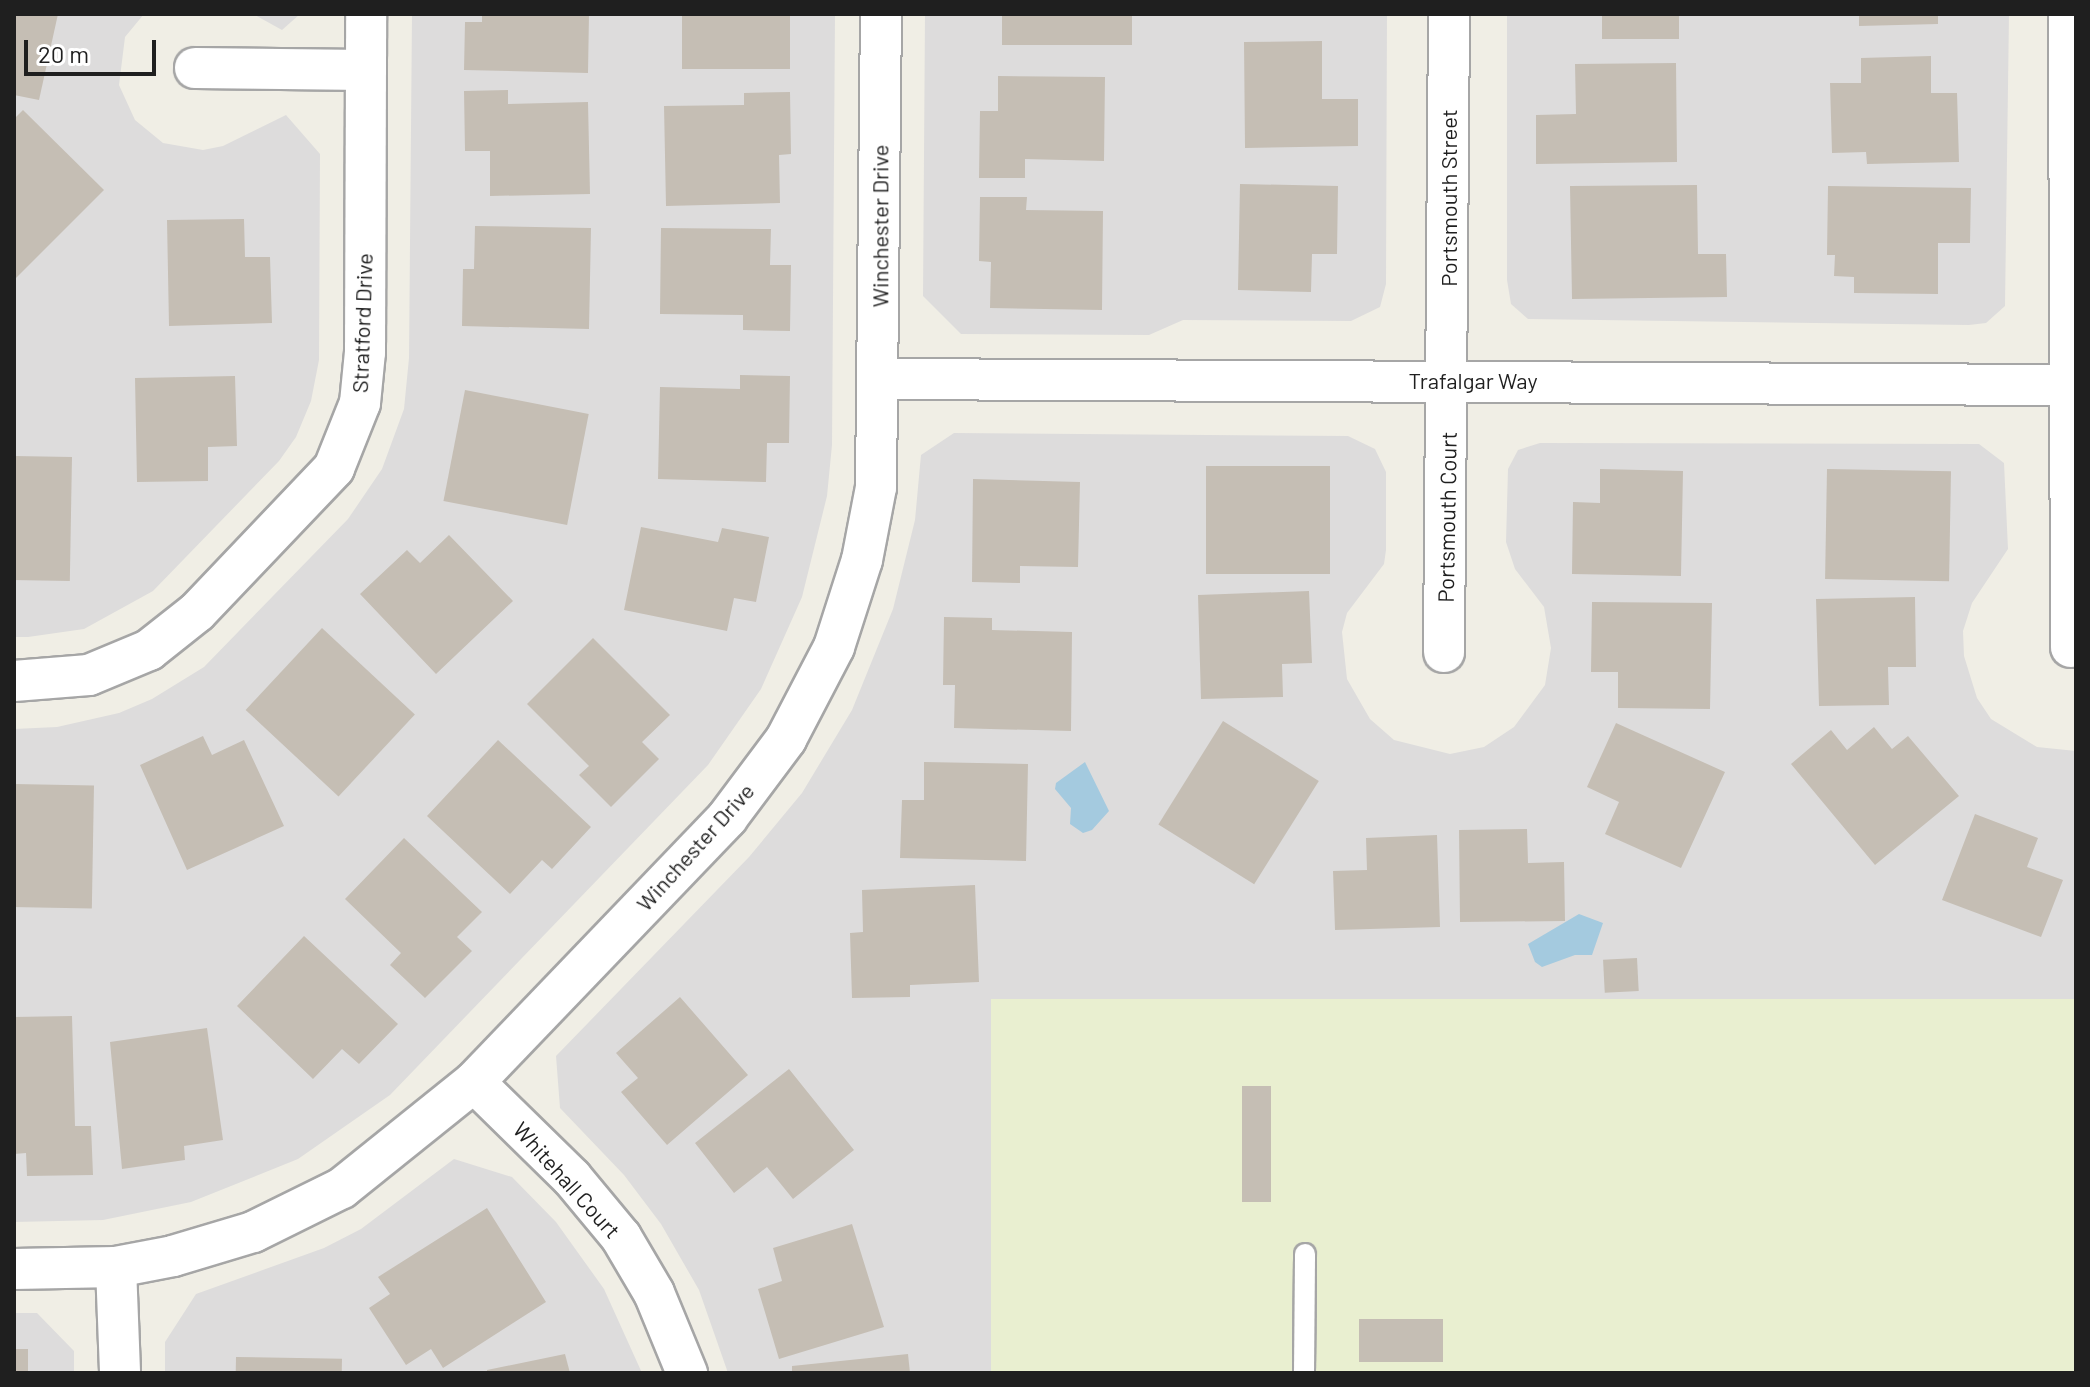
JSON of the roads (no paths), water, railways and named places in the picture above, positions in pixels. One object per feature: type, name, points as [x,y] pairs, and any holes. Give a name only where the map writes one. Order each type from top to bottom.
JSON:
[{"type":"street","name":"Stratford Drive","points":[[14,681],[89,675],[149,650],[197,612],[334,468],[360,403],[365,352],[366,14]]},
{"type":"street","name":"Winchester Drive","points":[[14,1269],[116,1267],[253,1232],[342,1188],[474,1082],[727,818],[786,739],[834,647],[862,560],[876,487],[881,14]]},
{"type":"street","name":"Portsmouth Street","points":[[1448,382],[1449,14]]},
{"type":"street","points":[[2069,14],[2067,385],[2071,647]]},
{"type":"street","points":[[195,68],[366,70]]},
{"type":"street","name":"Trafalgar Way","points":[[879,379],[2067,385]]},
{"type":"street","name":"Portsmouth Court","points":[[1444,652],[1448,382]]},
{"type":"street","name":"Whitehall Court","points":[[474,1082],[572,1178],[621,1237],[654,1293],[687,1373]]},
{"type":"street","points":[[116,1267],[120,1373]]},
{"type":"lane","points":[[1304,1373],[1305,1254]]},
{"type":"water","points":[[1085,762],[1109,811],[1092,830],[1083,833],[1070,824],[1071,808],[1055,789],[1056,783]]},
{"type":"water","points":[[1579,914],[1603,923],[1592,955],[1575,955],[1542,967],[1535,962],[1528,944]]}]
